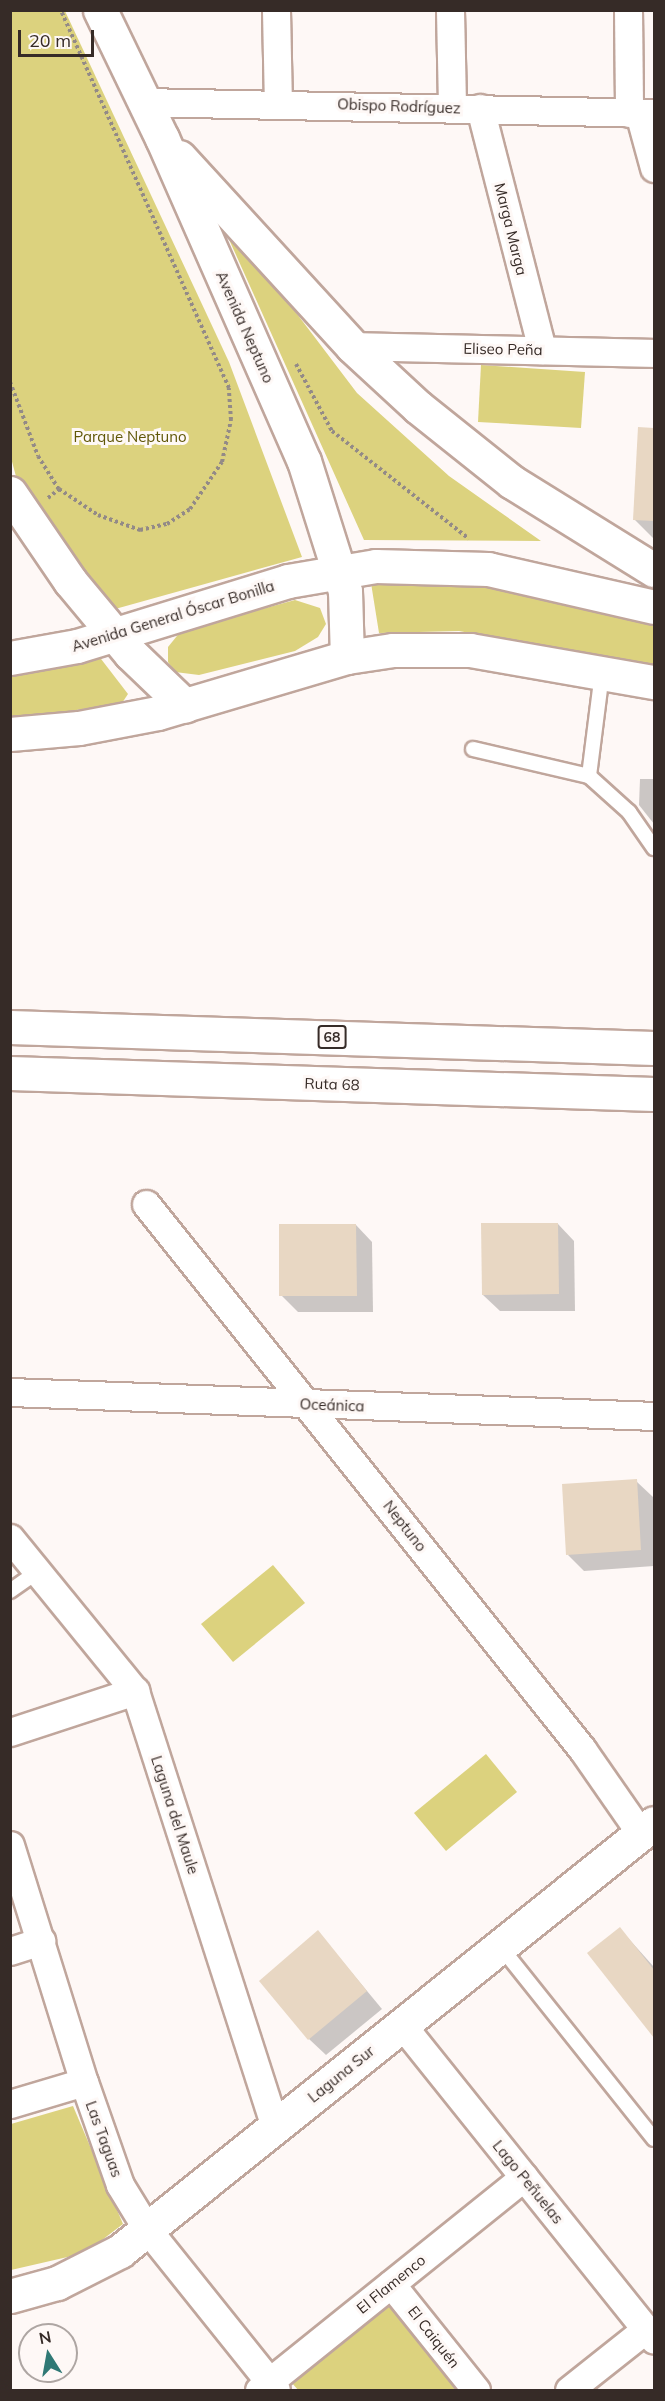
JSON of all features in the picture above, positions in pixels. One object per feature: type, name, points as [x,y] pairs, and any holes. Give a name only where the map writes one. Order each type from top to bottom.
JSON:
[{"type":"main road","name":"Avenida Neptuno","points":[[100,10],[162,138],[304,461],[339,571],[348,613],[347,657]]},
{"type":"main road","points":[[162,138],[352,346],[418,407],[512,482],[654,570]]},
{"type":"main road","points":[[10,493],[70,581],[114,634],[185,706]]},
{"type":"main road","name":"Avenida General Óscar Bonilla","points":[[10,658],[77,646],[239,594],[339,571],[414,564],[488,569],[654,607]]},
{"type":"main road","points":[[10,734],[79,728],[185,706],[347,657],[420,648],[470,650],[654,682]]},
{"type":"main road","name":"68","points":[[10,1027],[654,1048]]},
{"type":"main road","name":"Ruta 68","points":[[10,1073],[654,1094]]},
{"type":"main road","name":"Laguna Sur","points":[[10,2296],[83,2273],[147,2229],[500,1946],[650,1837]]},
{"type":"street","points":[[276,10],[278,102]]},
{"type":"street","points":[[450,10],[452,107]]},
{"type":"street","points":[[628,10],[641,113],[654,168]]},
{"type":"street","name":"Obispo Rodríguez","points":[[143,102],[278,102],[641,113]]},
{"type":"street","name":"Marga Marga","points":[[480,108],[542,350]]},
{"type":"street","name":"Eliseo Peña","points":[[352,346],[654,353]]},
{"type":"street","name":"Neptuno","points":[[146,1204],[650,1837]]},
{"type":"street","name":"Oceánica","points":[[10,1392],[654,1416]]},
{"type":"street","name":"Laguna del Maule","points":[[10,1538],[135,1691],[275,2126]]},
{"type":"street","points":[[10,1732],[135,1691]]},
{"type":"street","name":"Las Taguas","points":[[10,1845],[84,2082],[120,2185],[147,2229],[268,2388]]},
{"type":"street","points":[[10,1951],[40,1941]]},
{"type":"street","name":"Lago Peñuelas","points":[[402,2025],[650,2334]]},
{"type":"street","points":[[10,2104],[84,2082]]},
{"type":"street","name":"El Flamenco","points":[[268,2388],[391,2284],[524,2177]]},
{"type":"street","name":"El Caiquén","points":[[391,2284],[476,2391]]},
{"type":"street","points":[[569,2391],[650,2334]]},
{"type":"lane","points":[[589,776],[602,673]]},
{"type":"lane","points":[[473,749],[589,776],[629,812],[654,848]]},
{"type":"lane","points":[[10,1591],[37,1572]]},
{"type":"lane","points":[[500,1946],[654,2139]]},
{"type":"path","points":[[10,381],[38,456],[59,489],[98,515],[140,530],[167,524],[190,509],[222,462],[231,420],[229,388],[61,10]]},
{"type":"path","points":[[201,326],[238,312]]},
{"type":"path","points":[[295,362],[332,431],[478,547]]},
{"type":"green space","name":"Parque Neptuno","points":[[10,11],[65,11],[229,362],[302,557],[108,611],[18,484],[10,454]]},
{"type":"green space","points":[[228,223],[357,393],[449,476],[541,541],[364,540],[223,226]]},
{"type":"green space","points":[[481,365],[585,372],[581,428],[478,422]]},
{"type":"green space","points":[[452,581],[489,584],[603,607],[654,623],[654,666],[459,631],[379,633],[371,583]]},
{"type":"green space","points":[[295,600],[320,608],[326,624],[318,637],[295,651],[199,675],[175,672],[168,662],[168,647],[181,631]]},
{"type":"green space","points":[[98,655],[128,694],[122,703],[11,720],[10,671]]},
{"type":"green space","points":[[273,1565],[305,1603],[233,1662],[201,1624]]},
{"type":"green space","points":[[486,1754],[517,1792],[446,1851],[414,1813]]},
{"type":"green space","points":[[73,2106],[123,2224],[85,2253],[11,2270],[11,2124]]},
{"type":"green space","points":[[385,2295],[464,2390],[298,2390],[286,2376]]},
{"type":"building","points":[[638,427],[654,428],[654,521],[633,520]]},
{"type":"building","points":[[481,1223],[558,1223],[559,1294],[482,1295]]},
{"type":"building","points":[[279,1224],[356,1224],[357,1296],[279,1296]]},
{"type":"building","points":[[637,1479],[641,1550],[566,1555],[562,1484]]},
{"type":"building","points":[[620,1927],[654,1970],[654,2038],[587,1953]]},
{"type":"building","points":[[318,1930],[367,1991],[308,2040],[259,1981]]}]
